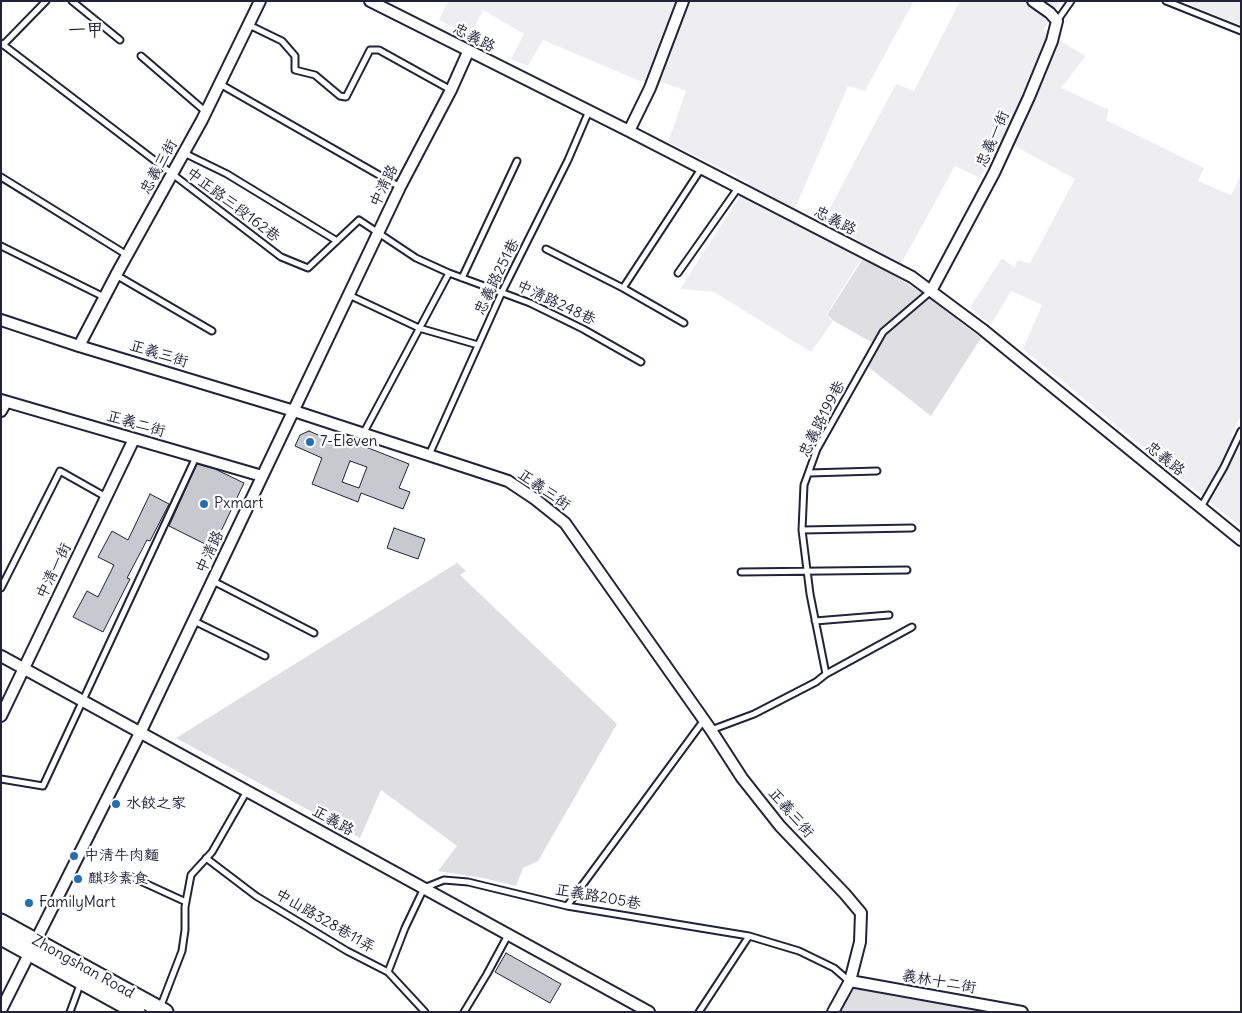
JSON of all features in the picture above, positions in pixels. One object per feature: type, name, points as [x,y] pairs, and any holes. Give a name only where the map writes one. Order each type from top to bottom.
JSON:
[{"type":"main road","name":"Zhongshan Road","points":[[1,922],[81,981],[137,1012]]},
{"type":"main road","name":"Zhongshan Road","points":[[1,938],[33,947],[162,1010]]},
{"type":"street","name":"忠義三街","points":[[79,346],[206,112],[260,1]]},
{"type":"street","name":"忠義路","points":[[370,1],[468,52],[629,131],[912,277],[982,329],[1241,540]]},
{"type":"street","points":[[629,131],[650,88],[683,1]]},
{"type":"street","points":[[1033,1],[1050,13],[1057,21]]},
{"type":"street","name":"忠義一街","points":[[931,291],[994,173],[1052,41],[1057,21]]},
{"type":"street","name":"中清路","points":[[1,1010],[140,733],[400,187],[451,90],[468,52]]},
{"type":"street","name":"正義三街","points":[[1,320],[79,346],[294,410],[508,481],[535,499],[565,523],[711,730],[742,778],[780,826],[861,913],[860,942],[850,981]]},
{"type":"street","name":"正義二街","points":[[3,404],[262,476]]},
{"type":"street","name":"中清一街","points":[[1,716],[134,439]]},
{"type":"street","name":"正義路","points":[[1,656],[650,1012]]},
{"type":"street","points":[[832,1012],[850,981]]},
{"type":"street","name":"義林十二街","points":[[850,981],[1022,1012]]},
{"type":"lane","points":[[2,44],[46,1]]},
{"type":"lane","points":[[72,1],[120,40]]},
{"type":"lane","points":[[1057,21],[1072,1]]},
{"type":"lane","points":[[1166,1],[1241,32]]},
{"type":"lane","points":[[248,25],[282,42],[295,56],[295,70],[315,75],[340,96],[346,97],[370,50],[379,50],[451,90]]},
{"type":"lane","name":"中正路三段162巷","points":[[2,44],[281,256],[308,268],[360,220],[378,233]]},
{"type":"lane","points":[[141,56],[206,112]]},
{"type":"lane","points":[[220,84],[400,187]]},
{"type":"lane","name":"忠義路251巷","points":[[429,456],[502,292],[563,169],[589,111]]},
{"type":"lane","points":[[184,153],[228,174],[337,241]]},
{"type":"lane","points":[[462,278],[517,162]]},
{"type":"lane","points":[[623,288],[702,169]]},
{"type":"lane","points":[[1,177],[128,255]]},
{"type":"lane","points":[[678,273],[738,188]]},
{"type":"lane","name":"中清路248巷","points":[[378,233],[416,258],[448,273],[530,303],[583,329],[641,362]]},
{"type":"lane","points":[[1,246],[104,297]]},
{"type":"lane","points":[[546,250],[623,288],[684,324]]},
{"type":"lane","points":[[363,434],[448,273]]},
{"type":"lane","points":[[116,275],[212,331]]},
{"type":"lane","name":"忠義路199巷","points":[[826,674],[815,621],[802,530],[804,486],[817,449],[883,332],[931,291]]},
{"type":"lane","points":[[348,295],[420,328],[478,345]]},
{"type":"lane","points":[[1200,507],[1224,467],[1241,430]]},
{"type":"lane","points":[[1,779],[43,786],[196,457]]},
{"type":"lane","points":[[1,588],[60,471],[106,497]]},
{"type":"lane","points":[[809,473],[877,471]]},
{"type":"lane","points":[[802,530],[912,528]]},
{"type":"lane","points":[[741,572],[907,570]]},
{"type":"lane","points":[[213,581],[314,633]]},
{"type":"lane","points":[[815,621],[889,615]]},
{"type":"lane","points":[[194,621],[265,656]]},
{"type":"lane","points":[[711,730],[754,714],[816,682],[826,674],[912,627]]},
{"type":"lane","points":[[567,906],[704,720]]},
{"type":"lane","points":[[162,1010],[182,951],[186,902],[191,875],[212,852],[247,791]]},
{"type":"lane","name":"中山路328巷11弄","points":[[206,858],[265,901],[347,952],[388,972],[425,1012]]},
{"type":"lane","points":[[125,874],[186,902]]},
{"type":"lane","name":"正義路205巷","points":[[424,888],[444,880],[468,882],[567,906],[748,936],[799,951],[834,968],[850,981]]},
{"type":"lane","points":[[388,972],[405,928],[424,888]]},
{"type":"lane","points":[[464,1012],[508,934]]},
{"type":"lane","points":[[699,1012],[748,936]]},
{"type":"lane","points":[[70,1012],[81,981]]},
{"type":"shaded area","points":[[448,1],[914,1],[865,91],[848,86],[790,220],[861,259],[826,315],[833,321],[811,352],[714,292],[680,289],[749,182],[668,142],[686,91],[662,82],[640,81],[543,40],[528,66],[511,59],[524,34],[483,10],[470,36],[439,20]]},
{"type":"shaded area","points":[[960,1],[1060,1],[1043,31],[1086,56],[1061,88],[1109,110],[1106,120],[1204,168],[1198,181],[1231,195],[1241,175],[1241,416],[1231,436],[1241,440],[1241,527],[1023,349],[1042,305],[1011,291],[991,325],[970,307],[1002,258],[1015,268],[1017,260],[1030,263],[1075,179],[1002,139],[980,178],[955,166],[901,264],[823,221],[896,84],[914,91]]},
{"type":"shaded area","points":[[1184,1],[1241,1],[1241,25],[1197,8]]},
{"type":"shaded area","points":[[864,257],[927,296],[981,338],[931,416],[867,366],[878,346],[827,315]]},
{"type":"shaded area","points":[[457,563],[466,571],[460,575],[617,724],[538,861],[523,868],[516,886],[483,878],[438,871],[457,846],[381,790],[360,838],[176,738]]},
{"type":"shaded area","points":[[850,981],[1022,1012],[833,1012]]},
{"type":"building","points":[[309,431],[336,443],[338,436],[409,464],[399,488],[410,492],[403,509],[361,493],[358,502],[312,484],[322,458],[295,446],[300,435]],"holes":[[[350,461],[367,467],[359,488],[342,482]]]},
{"type":"building","name":"Pxmart","points":[[197,464],[215,469],[244,483],[213,548],[169,526]]},
{"type":"building","points":[[150,494],[169,504],[150,541],[147,540],[127,578],[130,579],[103,632],[73,617],[87,591],[98,597],[114,565],[98,557],[112,531],[128,540]]},
{"type":"building","points":[[394,528],[425,539],[418,559],[387,548]]},
{"type":"building","points":[[506,953],[561,984],[550,1003],[495,972]]},
{"type":"place","name":"7-Eleven","points":[[310,442]]},
{"type":"place","name":"Pxmart","points":[[204,504]]},
{"type":"place","name":"水餃之家","points":[[116,804]]},
{"type":"place","name":"中清牛肉麵","points":[[74,856]]},
{"type":"place","name":"麒珍素食","points":[[78,879]]},
{"type":"place","name":"FamilyMart","points":[[29,903]]},
{"type":"district","name":"一甲","points":[[86,31]]}]
